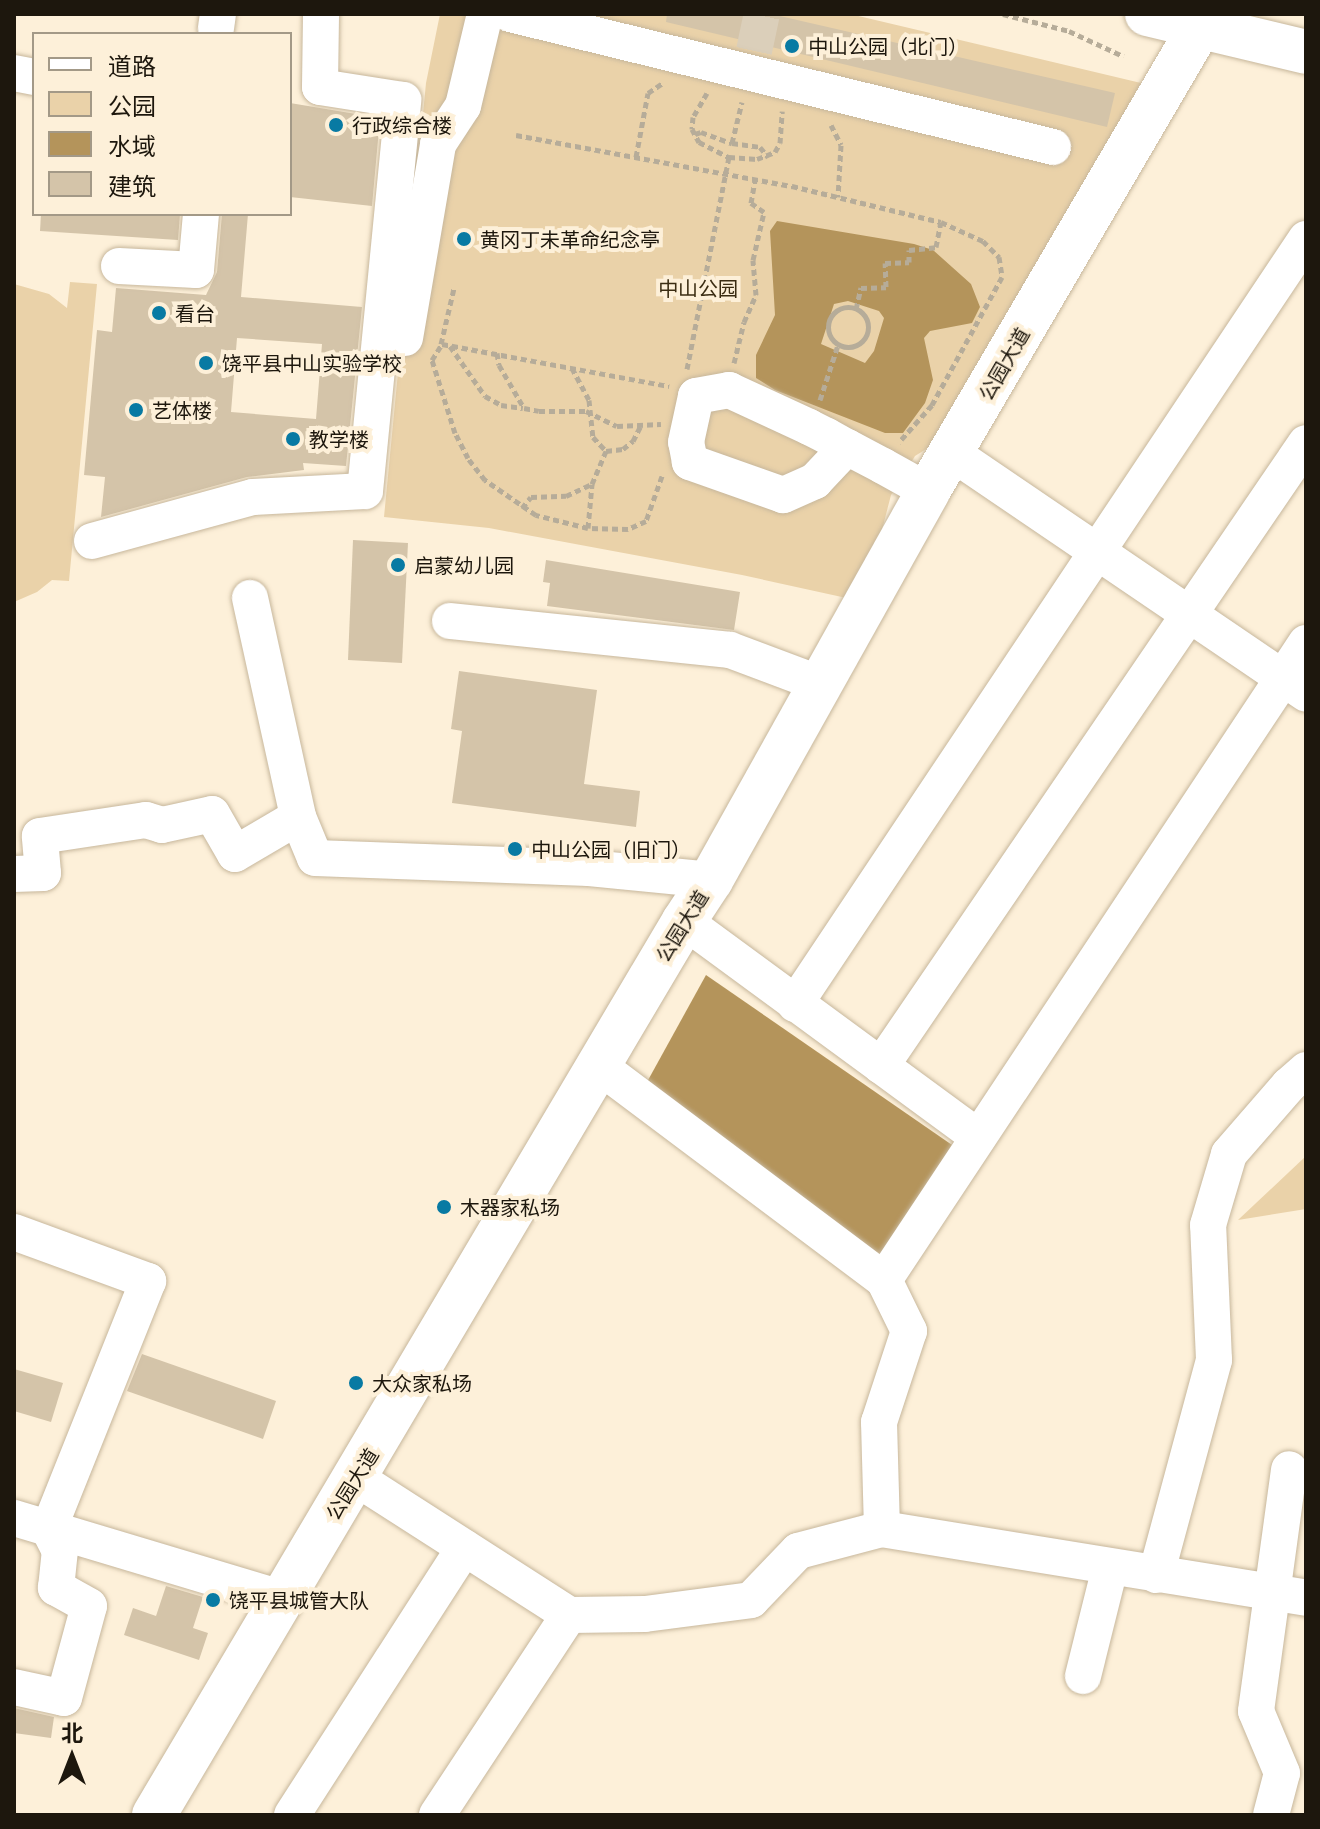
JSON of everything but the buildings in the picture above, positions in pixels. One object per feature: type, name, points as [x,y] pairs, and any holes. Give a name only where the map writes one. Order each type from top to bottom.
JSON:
[{"type":"main road","points":[[1147,14],[1306,52]]},
{"type":"main road","name":"公园大道","points":[[154,1815],[280,1598],[356,1478],[711,880],[928,491],[1198,30]]},
{"type":"street","points":[[92,541],[253,497],[365,491],[403,100],[320,87],[321,14]]},
{"type":"street","points":[[405,338],[438,144],[463,106],[485,14]]},
{"type":"street","points":[[510,14],[748,75],[1053,147]]},
{"type":"street","points":[[549,24],[617,23],[754,51],[900,94],[934,120]]},
{"type":"street","points":[[119,266],[196,270],[201,216]]},
{"type":"street","points":[[795,1004],[1306,239]]},
{"type":"street","points":[[847,447],[815,481],[783,495],[690,462],[686,442],[696,396],[729,390],[847,447],[928,491]]},
{"type":"street","points":[[881,1066],[1306,443]]},
{"type":"street","points":[[952,453],[1291,683]]},
{"type":"street","points":[[250,598],[298,817],[315,858],[589,868],[711,880]]},
{"type":"street","points":[[450,621],[730,650],[821,684]]},
{"type":"street","points":[[884,1280],[978,1137],[1291,683],[1306,643]]},
{"type":"street","points":[[14,874],[43,873],[40,836],[146,820],[162,825],[212,814],[235,854],[298,817]]},
{"type":"street","points":[[684,921],[978,1137]]},
{"type":"street","points":[[599,1066],[884,1280],[909,1331],[879,1422],[882,1529]]},
{"type":"street","points":[[1156,1575],[1214,1360],[1208,1225],[1212,1211],[1229,1154],[1306,1070]]},
{"type":"street","points":[[14,1232],[148,1281],[49,1529],[60,1551],[56,1588],[89,1606],[64,1698],[14,1687]]},
{"type":"street","points":[[1271,1815],[1282,1773],[1256,1711],[1289,1595],[1289,1469]]},
{"type":"street","points":[[356,1478],[569,1615],[645,1614],[751,1600],[798,1551],[882,1529],[1289,1595]]},
{"type":"street","points":[[14,1518],[280,1598]]},
{"type":"street","points":[[292,1815],[464,1548]]},
{"type":"street","points":[[1083,1676],[1110,1568]]},
{"type":"street","points":[[437,1815],[569,1615]]},
{"type":"path","points":[[1003,14],[1069,31],[1123,56]]},
{"type":"path","points":[[732,143],[748,75]]},
{"type":"path","points":[[636,157],[648,93],[661,84]]},
{"type":"path","points":[[712,86],[693,117],[695,134],[699,142],[729,157],[768,157],[780,143],[782,102]]},
{"type":"path","points":[[832,126],[841,145],[838,197]]},
{"type":"path","points":[[695,134],[701,132],[732,143],[760,147],[768,157]]},
{"type":"path","points":[[516,135],[838,197],[941,222],[983,241],[999,257],[1002,277],[932,405],[902,436],[883,466]]},
{"type":"path","points":[[686,374],[729,157]]},
{"type":"path","points":[[729,390],[738,342],[756,295],[753,260],[764,212],[751,203],[755,180]]},
{"type":"path","points":[[857,308],[861,288],[886,287],[885,263],[909,262],[909,250],[936,247],[941,222]]},
{"type":"path","points":[[454,288],[442,344],[432,360],[455,433],[485,480],[522,508],[553,521],[588,528],[628,529],[646,521],[663,473]]},
{"type":"path","points":[[819,403],[838,346],[828,328],[832,315],[843,308],[857,308],[866,317],[867,336],[851,347],[838,346]]},
{"type":"path","points":[[442,344],[682,389]]},
{"type":"path","points":[[449,345],[465,373],[485,396],[501,405],[590,412],[617,426],[640,427],[668,422]]},
{"type":"path","points":[[497,353],[499,365],[524,408]]},
{"type":"path","points":[[571,368],[589,400],[593,437],[606,451]]},
{"type":"path","points":[[606,451],[623,449],[633,441],[640,427]]},
{"type":"path","points":[[588,528],[592,484],[606,451]]},
{"type":"path","points":[[522,508],[531,497],[566,496],[592,484]]},
{"type":"green space","name":"中山公园","points":[[440,14],[850,14],[1141,83],[939,441],[915,456],[891,495],[876,553],[851,599],[742,575],[489,528],[384,517],[426,83]]},
{"type":"green space","points":[[70,282],[97,284],[69,581],[52,580],[37,592],[14,602],[14,284],[49,294],[67,308]]},
{"type":"green space","points":[[1306,1156],[1306,1209],[1238,1220]]},
{"type":"water","points":[[777,221],[914,244],[933,250],[971,284],[980,307],[972,323],[930,331],[924,338],[933,380],[925,403],[903,433],[885,433],[775,390],[756,378],[756,355],[775,315],[770,231]],"holes":[[[848,301],[879,311],[884,318],[874,351],[865,363],[821,344],[834,304]]]},
{"type":"water","points":[[706,975],[955,1147],[882,1257],[647,1082]]},
{"type":"tunnel","points":[[754,51],[762,14]]},
{"type":"place","name":"中山公园（北门）","points":[[792,46]]},
{"type":"place","name":"行政综合楼","points":[[336,125]]},
{"type":"place","name":"黄冈丁未革命纪念亭","points":[[464,239]]},
{"type":"place","name":"看台","points":[[159,313]]},
{"type":"place","name":"饶平县中山实验学校","points":[[206,363]]},
{"type":"place","name":"艺体楼","points":[[136,410]]},
{"type":"place","name":"教学楼","points":[[293,439]]},
{"type":"place","name":"启蒙幼儿园","points":[[398,565]]},
{"type":"place","name":"中山公园（旧门）","points":[[515,849]]},
{"type":"place","name":"木器家私场","points":[[444,1207]]},
{"type":"place","name":"大众家私场","points":[[356,1383]]},
{"type":"place","name":"饶平县城管大队","points":[[213,1600]]}]
